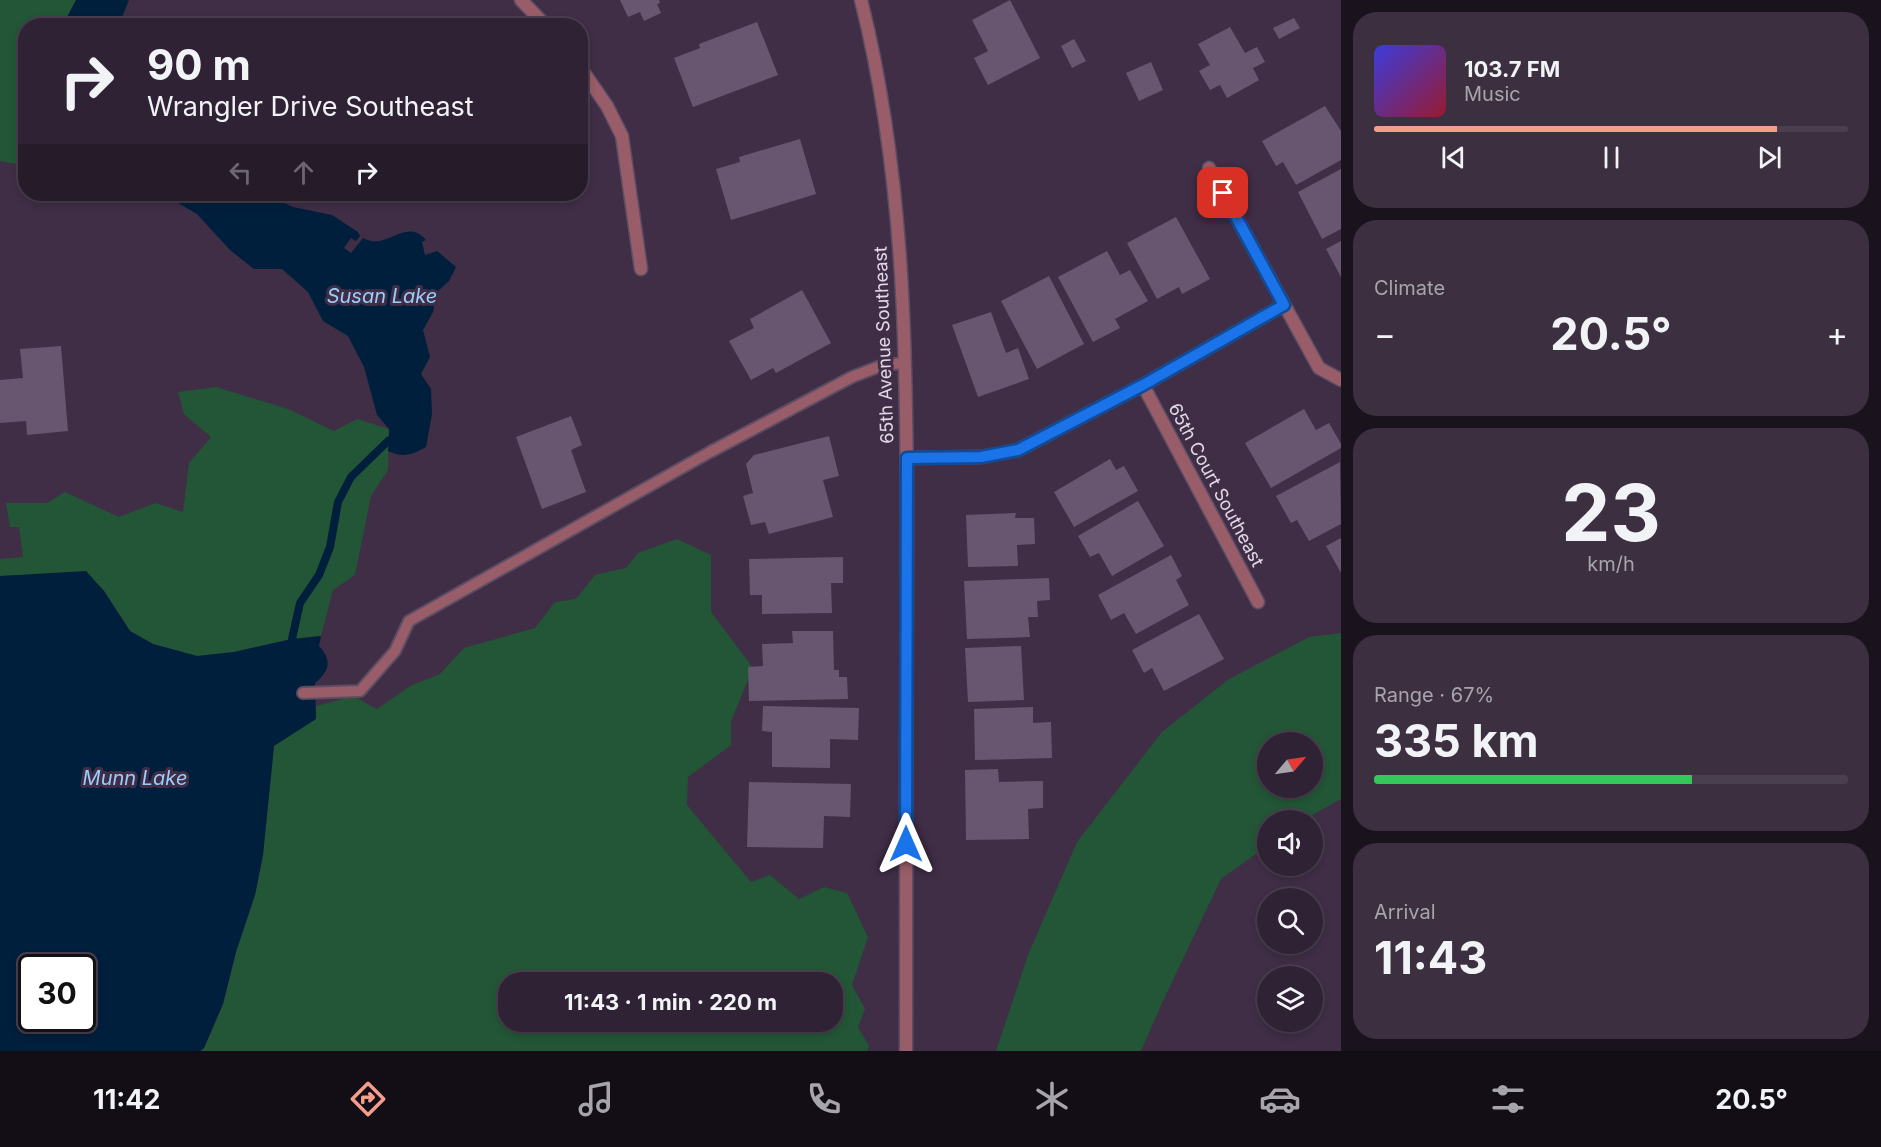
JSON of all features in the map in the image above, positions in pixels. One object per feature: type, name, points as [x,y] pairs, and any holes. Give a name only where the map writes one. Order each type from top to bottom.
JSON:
[{"type":"street","points":[[521,0],[538,18]]},
{"type":"street","name":"65th Avenue Southeast","points":[[861,0],[875,59],[894,178],[905,363],[907,458],[906,1051]]},
{"type":"street","points":[[588,79],[607,106],[622,136],[641,269]]},
{"type":"street","points":[[1209,168],[1319,368],[1341,380]]},
{"type":"street","points":[[907,458],[981,457],[1018,450],[1143,385],[1284,305]]},
{"type":"street","name":"65th Court Southeast","points":[[1143,385],[1258,602]]},
{"type":"lane","points":[[303,693],[360,691],[395,651],[409,621],[710,453],[852,377],[883,365],[905,363]]},
{"type":"green space","points":[[0,0],[76,0],[67,18],[18,18],[18,165],[0,161]]},
{"type":"green space","points":[[216,387],[288,409],[334,431],[357,419],[389,429],[388,470],[371,496],[355,575],[333,590],[321,636],[292,639],[234,652],[197,656],[153,644],[130,631],[104,591],[26,575],[0,576],[0,559],[23,557],[19,527],[10,527],[6,503],[47,503],[65,492],[119,517],[155,503],[183,512],[189,463],[211,437],[184,414],[178,392]]},
{"type":"green space","points":[[677,539],[711,555],[711,612],[753,668],[731,721],[731,745],[688,777],[687,805],[751,882],[770,875],[799,899],[824,887],[847,893],[868,937],[852,985],[865,1009],[858,1027],[869,1046],[867,1051],[200,1051],[204,1048],[223,1004],[236,952],[255,895],[263,855],[274,745],[315,719],[316,706],[353,696],[377,709],[410,686],[440,674],[464,648],[535,628],[555,602],[576,599],[595,575],[626,568],[638,553]]},
{"type":"green space","points":[[1341,633],[1341,799],[1321,810],[1257,810],[1257,853],[1221,879],[1141,1051],[996,1051],[1028,955],[1077,842],[1162,732],[1229,679],[1309,637]]},
{"type":"water","points":[[76,0],[129,0],[122,18],[67,18]]},
{"type":"water","name":"Susan Lake","points":[[175,201],[281,201],[293,207],[332,215],[358,232],[360,236],[356,241],[351,238],[344,248],[351,253],[363,238],[380,241],[411,232],[426,240],[422,242],[425,255],[437,251],[456,267],[449,281],[437,292],[433,312],[423,330],[430,357],[421,374],[431,389],[432,414],[426,447],[407,455],[388,451],[389,429],[377,415],[364,367],[348,336],[323,321],[308,292],[282,269],[254,269],[230,250],[197,214]]},
{"type":"water","name":"Munn Lake","points":[[86,571],[104,591],[130,631],[153,644],[197,656],[234,652],[292,639],[321,636],[319,646],[326,656],[328,665],[324,674],[315,683],[316,719],[274,746],[263,855],[255,895],[236,952],[223,1004],[204,1048],[200,1051],[0,1051],[0,576]]},
{"type":"building","points":[[620,0],[659,0],[660,3],[657,4],[661,13],[644,21],[640,12],[628,17]]},
{"type":"building","points":[[1010,0],[1040,58],[988,85],[974,58],[988,51],[972,20]]},
{"type":"building","points":[[1294,18],[1300,28],[1279,39],[1273,28]]},
{"type":"building","points":[[757,22],[778,75],[693,107],[674,58],[700,48],[699,44]]},
{"type":"building","points":[[1230,27],[1245,53],[1257,47],[1265,62],[1253,68],[1259,80],[1227,98],[1220,85],[1210,90],[1199,71],[1210,65],[1198,44]]},
{"type":"building","points":[[1074,39],[1086,61],[1072,68],[1061,46]]},
{"type":"building","points":[[1151,62],[1163,90],[1139,101],[1126,73]]},
{"type":"building","points":[[1325,106],[1341,131],[1341,160],[1296,185],[1283,162],[1276,166],[1262,141]]},
{"type":"building","points":[[800,139],[816,194],[731,220],[716,169],[740,162],[739,157]]},
{"type":"building","points":[[1341,169],[1341,229],[1322,239],[1298,192]]},
{"type":"building","points":[[1176,217],[1210,279],[1182,294],[1179,287],[1157,299],[1127,243]]},
{"type":"building","points":[[1341,241],[1341,277],[1326,249]]},
{"type":"building","points":[[1107,251],[1120,275],[1130,270],[1148,301],[1115,319],[1120,328],[1093,342],[1058,277]]},
{"type":"building","points":[[1049,276],[1084,344],[1037,369],[1001,301]]},
{"type":"building","points":[[802,290],[831,343],[776,373],[773,368],[751,380],[729,341],[754,328],[750,319]]},
{"type":"building","points":[[991,312],[1006,353],[1018,348],[1029,379],[978,397],[952,325]]},
{"type":"building","points":[[61,346],[68,431],[27,435],[26,421],[0,423],[0,380],[23,378],[20,349]]},
{"type":"building","points":[[1304,409],[1316,430],[1329,423],[1341,448],[1271,488],[1245,443]]},
{"type":"building","points":[[571,416],[582,445],[571,450],[586,492],[542,509],[516,437]]},
{"type":"building","points":[[829,436],[839,476],[823,480],[833,517],[769,534],[765,522],[751,525],[743,496],[753,493],[746,464],[754,455]]},
{"type":"building","points":[[1110,459],[1116,470],[1124,466],[1138,491],[1074,527],[1054,492]]},
{"type":"building","points":[[1340,462],[1341,524],[1309,541],[1297,520],[1291,523],[1276,496]]},
{"type":"building","points":[[1138,501],[1164,546],[1112,576],[1099,553],[1090,557],[1078,536]]},
{"type":"building","points":[[1016,513],[1015,518],[1034,518],[1035,544],[1017,545],[1018,566],[968,567],[966,515]]},
{"type":"building","points":[[1341,538],[1341,573],[1326,546]]},
{"type":"building","points":[[1171,555],[1182,576],[1176,580],[1189,605],[1136,634],[1124,613],[1111,620],[1098,595]]},
{"type":"building","points":[[843,557],[843,583],[831,583],[832,613],[762,614],[762,595],[750,595],[749,559]]},
{"type":"building","points":[[1049,578],[1050,600],[1037,601],[1038,617],[1028,617],[1030,637],[967,639],[964,581]]},
{"type":"building","points":[[1199,614],[1224,659],[1164,691],[1152,668],[1144,673],[1132,650]]},
{"type":"building","points":[[792,631],[833,631],[834,670],[839,670],[839,677],[847,677],[848,699],[749,701],[748,667],[763,666],[762,644],[793,643]]},
{"type":"building","points":[[1021,646],[1024,700],[968,702],[965,648]]},
{"type":"building","points":[[763,706],[859,708],[858,740],[830,739],[830,768],[772,767],[772,732],[762,731]]},
{"type":"building","points":[[1033,707],[1033,723],[1051,722],[1052,758],[975,760],[974,709]]},
{"type":"building","points":[[998,769],[999,782],[1043,781],[1043,808],[1028,809],[1029,839],[966,840],[965,770]]},
{"type":"building","points":[[749,782],[851,784],[850,817],[824,816],[823,848],[747,847]]},
{"type":"waterway","points":[[292,639],[300,603],[319,575],[330,547],[338,502],[351,477],[388,441]]},
{"type":"route","points":[[906,844],[907,458],[981,457],[1018,450],[1143,385],[1284,305],[1223,193]]}]
